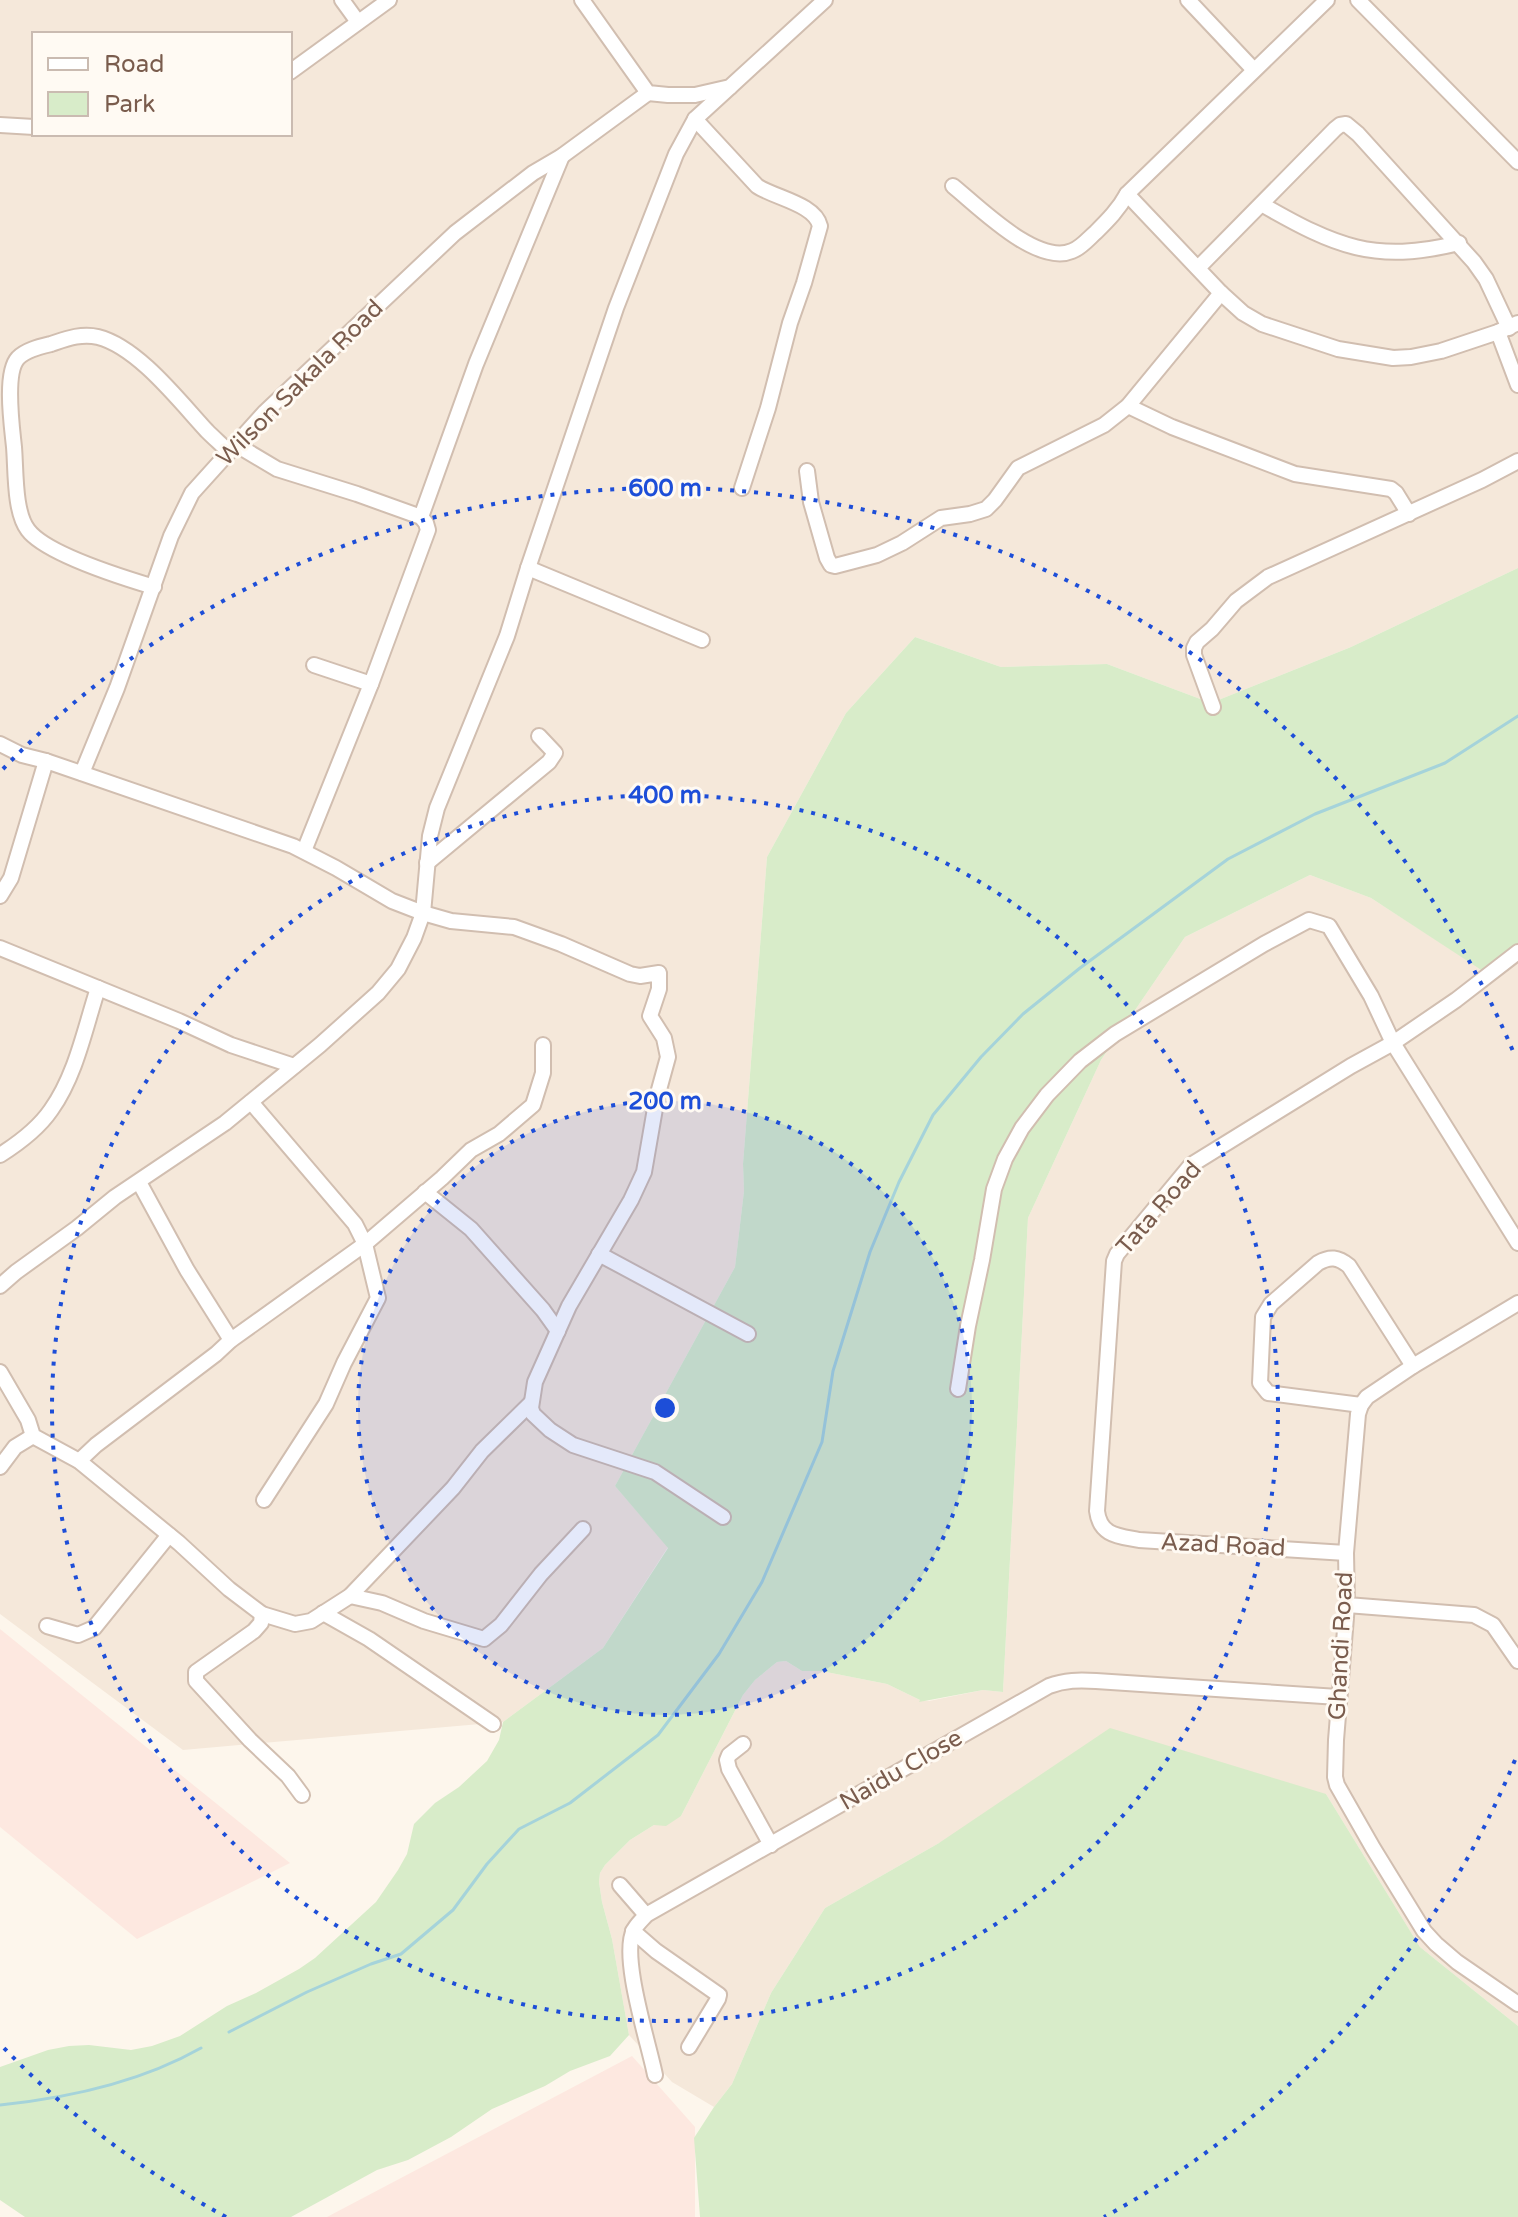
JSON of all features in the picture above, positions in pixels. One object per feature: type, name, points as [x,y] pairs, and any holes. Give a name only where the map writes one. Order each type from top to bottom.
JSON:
[{"type":"street","points":[[342,0],[358,22]]},
{"type":"street","points":[[292,71],[389,0]]},
{"type":"street","points":[[582,0],[648,93],[695,95],[730,87]]},
{"type":"street","points":[[0,1286],[115,1197],[225,1123],[378,993],[393,976],[410,948],[423,913],[430,836],[437,808],[507,636],[621,294],[676,154],[695,119],[825,0]]},
{"type":"street","points":[[1188,0],[1254,70]]},
{"type":"street","points":[[953,186],[1018,238],[1048,252],[1062,254],[1076,250],[1116,211],[1127,194],[1327,0]]},
{"type":"street","points":[[1358,0],[1518,162]]},
{"type":"street","name":"Wilson Sakala Road","points":[[82,773],[117,688],[171,536],[192,493],[300,378],[455,233],[521,182],[648,93]]},
{"type":"street","points":[[695,119],[757,186],[814,214],[820,226],[742,488]]},
{"type":"street","points":[[1198,268],[1335,129],[1346,124],[1459,243],[1486,279],[1508,328],[1518,385]]},
{"type":"street","points":[[0,125],[32,127]]},
{"type":"street","points":[[421,517],[476,364],[562,156]]},
{"type":"street","points":[[1127,194],[1221,293],[1243,313],[1262,324],[1338,349],[1393,358],[1441,351],[1508,328]]},
{"type":"street","points":[[1263,205],[1317,233],[1368,251],[1410,252],[1459,243]]},
{"type":"street","points":[[807,471],[811,502],[831,565],[839,566],[877,555],[941,518],[986,509],[1018,468],[1095,431],[1128,406],[1221,293]]},
{"type":"street","points":[[154,587],[111,574],[42,544],[23,521],[10,379],[13,365],[26,352],[77,335],[108,341],[156,375],[232,448],[277,469],[421,517],[426,523],[428,530],[371,684],[304,851]]},
{"type":"street","points":[[1128,406],[1172,427],[1282,470],[1391,489],[1409,514]]},
{"type":"street","points":[[1213,707],[1194,648],[1236,601],[1268,577],[1518,461]]},
{"type":"street","points":[[528,568],[702,640]]},
{"type":"street","points":[[314,665],[371,684]]},
{"type":"street","points":[[427,863],[549,762],[555,753],[539,736]]},
{"type":"street","points":[[0,744],[22,755],[304,851],[392,901],[423,913],[451,921],[514,927],[630,974],[659,973],[659,989],[650,1016],[664,1038],[668,1057],[657,1097],[644,1172],[558,1331],[535,1382],[531,1403],[537,1419],[573,1445],[655,1472],[723,1517]]},
{"type":"street","points":[[0,896],[11,878],[46,761]]},
{"type":"street","points":[[958,1389],[994,1189],[1005,1159],[1022,1128],[1047,1095],[1080,1061],[1115,1034],[1309,920],[1329,926],[1371,996],[1393,1043],[1518,1243]]},
{"type":"street","points":[[0,948],[231,1045],[294,1066]]},
{"type":"street","name":"Tata Road","points":[[1102,1527],[1097,1511],[1115,1258],[1191,1165],[1393,1043],[1518,952]]},
{"type":"street","points":[[0,1155],[27,1136],[51,1109],[69,1077],[98,988]]},
{"type":"street","points":[[79,1461],[231,1340],[365,1244],[471,1150],[499,1134],[533,1105],[543,1073],[543,1045]]},
{"type":"street","points":[[251,1102],[355,1224],[365,1244],[378,1298],[326,1404],[264,1500]]},
{"type":"street","points":[[139,1182],[187,1270],[231,1340]]},
{"type":"street","points":[[425,1192],[471,1229],[558,1331]]},
{"type":"street","points":[[599,1254],[748,1334]]},
{"type":"street","points":[[1413,1366],[1349,1266],[1334,1258],[1318,1263],[1271,1304],[1263,1317],[1260,1383],[1268,1393],[1361,1405],[1367,1397],[1413,1366],[1518,1303]]},
{"type":"street","points":[[0,1372],[28,1420],[33,1436],[79,1461],[262,1614],[295,1624],[311,1621],[350,1596],[453,1488],[482,1451],[531,1403]]},
{"type":"street","name":"Ghandi Road","points":[[1361,1405],[1346,1553],[1347,1605],[1338,1697],[1335,1777],[1342,1796],[1424,1931],[1468,1970],[1518,2004]]},
{"type":"street","points":[[0,1467],[15,1447],[33,1436]]},
{"type":"street","name":"Azad Road","points":[[1102,1527],[1108,1534],[1139,1540],[1346,1553]]},
{"type":"street","points":[[350,1596],[382,1603],[424,1621],[484,1639],[501,1625],[541,1574],[583,1529]]},
{"type":"street","points":[[47,1626],[78,1635],[94,1628],[169,1535]]},
{"type":"street","points":[[1347,1605],[1474,1615],[1487,1620],[1499,1631],[1518,1661]]},
{"type":"street","points":[[323,1613],[369,1639],[493,1724]]},
{"type":"street","points":[[262,1614],[261,1623],[254,1631],[196,1672],[196,1681],[288,1776],[302,1795]]},
{"type":"street","name":"Naidu Close","points":[[633,1931],[646,1915],[1060,1682],[1096,1681],[1338,1697]]},
{"type":"street","points":[[743,1744],[729,1755],[729,1769],[771,1845]]},
{"type":"street","points":[[620,1885],[646,1915]]},
{"type":"street","points":[[633,1931],[719,1995],[689,2047]]},
{"type":"street","points":[[633,1931],[633,1980],[655,2075]]},
{"type":"shaded area","points":[[0,0],[1518,0],[1518,568],[1351,647],[1211,703],[1107,664],[1001,667],[915,637],[846,713],[767,857],[743,1164],[744,1191],[735,1267],[615,1486],[668,1547],[603,1648],[503,1722],[183,1750],[0,1614]]},
{"type":"shaded area","points":[[1310,875],[1371,898],[1489,974],[1518,961],[1518,2026],[1420,1947],[1326,1794],[939,1843],[825,1908],[771,1993],[732,2084],[714,2107],[672,2082],[629,2035],[612,1939],[602,1902],[600,1873],[630,1840],[654,1825],[681,1816],[743,1695],[755,1680],[777,1662],[786,1661],[802,1671],[821,1671],[887,1684],[920,1700],[983,1690],[1003,1692],[1028,1218],[1101,1060],[1185,937]]},
{"type":"shaded area","points":[[0,1629],[290,1863],[137,1939],[0,1827]]},
{"type":"shaded area","points":[[632,2056],[695,2127],[695,2217],[327,2217]]},
{"type":"green space","points":[[1518,568],[1518,961],[1489,975],[1371,898],[1310,875],[1185,937],[1101,1060],[1028,1218],[1003,1692],[983,1690],[919,1702],[887,1684],[821,1671],[802,1671],[786,1661],[777,1662],[755,1680],[743,1695],[681,1816],[666,1826],[654,1825],[630,1840],[600,1873],[602,1902],[612,1939],[629,2035],[610,2056],[570,2071],[545,2086],[492,2109],[451,2137],[408,2160],[377,2170],[291,2217],[25,2217],[0,2200],[0,2067],[69,2046],[131,2050],[152,2046],[180,2036],[227,2006],[256,1993],[315,1958],[376,1902],[407,1854],[414,1824],[487,1761],[499,1740],[503,1722],[603,1648],[668,1548],[615,1486],[735,1267],[744,1191],[743,1164],[767,857],[846,713],[915,637],[1001,667],[1107,664],[1211,703],[1351,647]]},
{"type":"green space","points":[[1110,1728],[1326,1794],[1420,1947],[1518,2026],[1518,2217],[700,2217],[694,2138],[732,2084],[771,1993],[825,1908],[939,1843]]},
{"type":"waterway","points":[[229,2032],[307,1992],[401,1954],[453,1910],[487,1864],[519,1829],[570,1803],[658,1735],[719,1654],[762,1582],[822,1442],[833,1371],[870,1252],[899,1182],[933,1115],[981,1057],[1023,1014],[1228,859],[1315,814],[1445,763],[1518,716]]},
{"type":"waterway","points":[[0,2105],[104,2087],[154,2070],[201,2048]]}]
